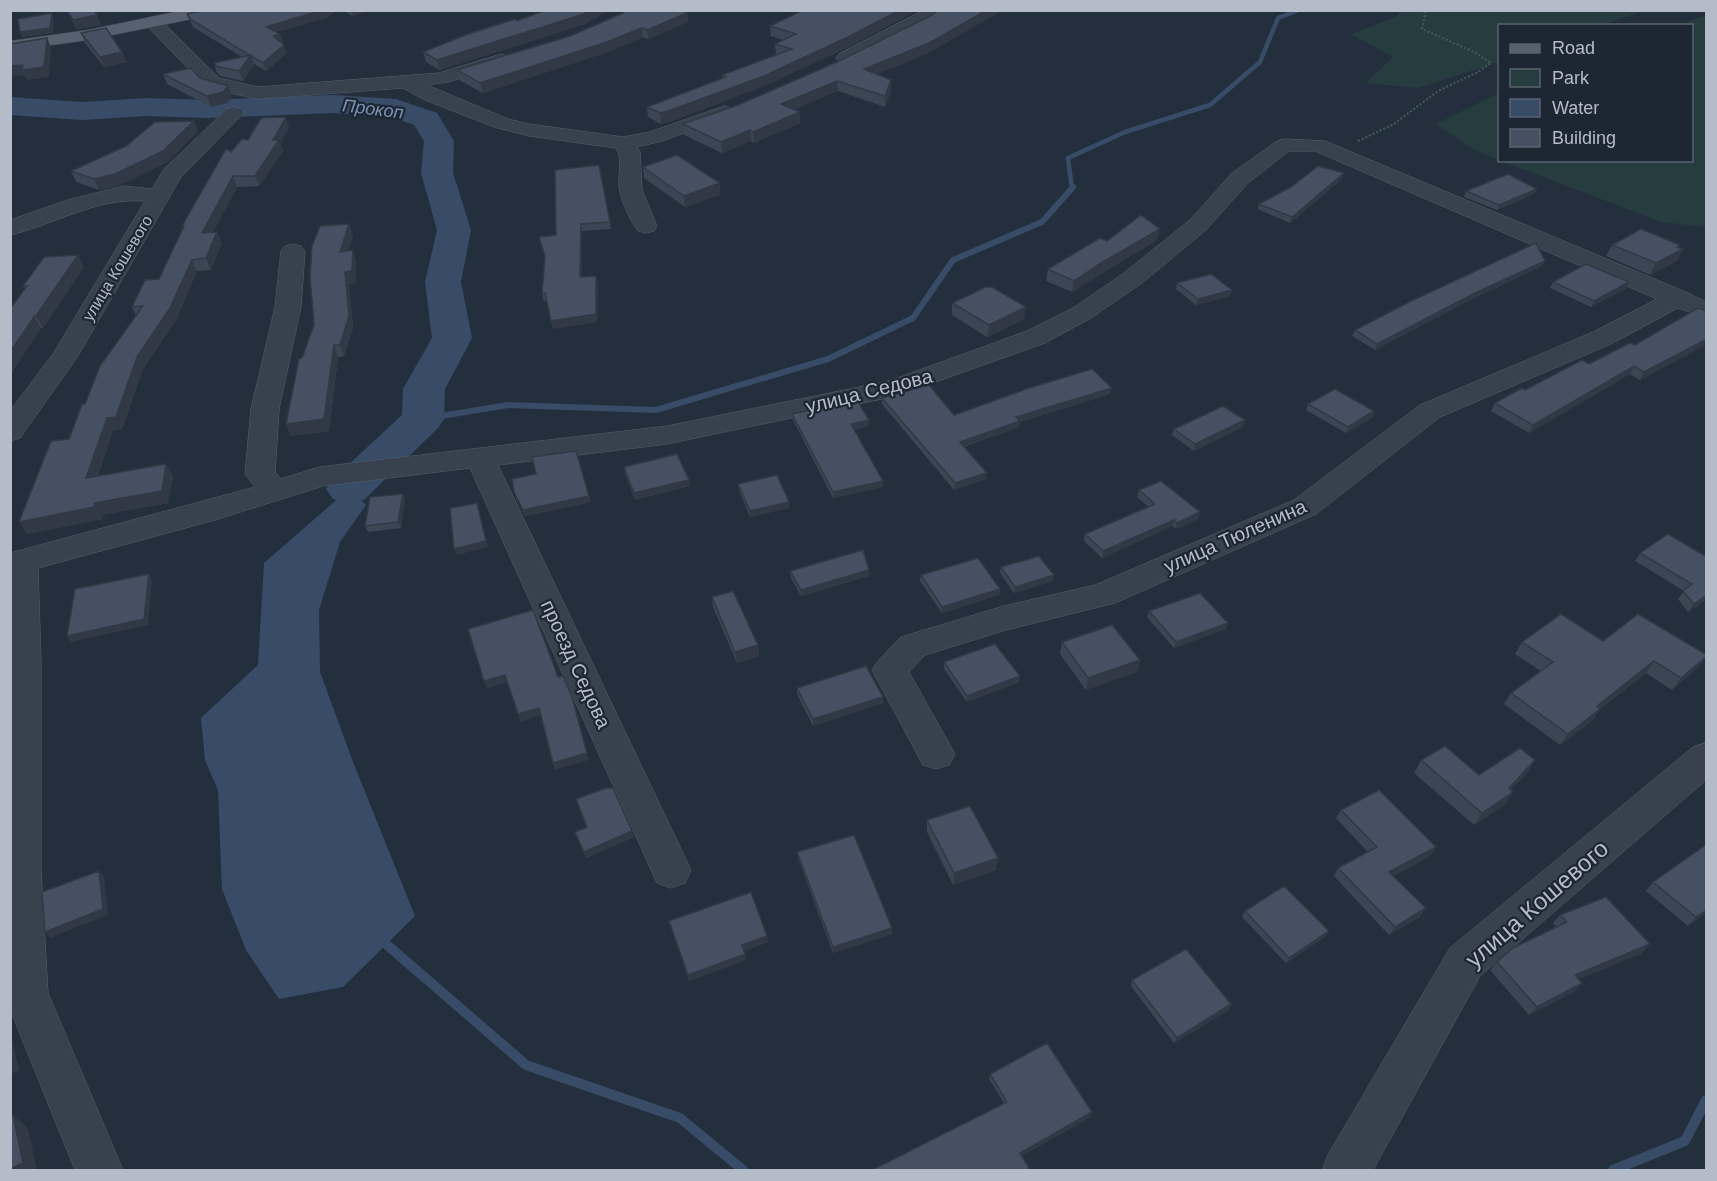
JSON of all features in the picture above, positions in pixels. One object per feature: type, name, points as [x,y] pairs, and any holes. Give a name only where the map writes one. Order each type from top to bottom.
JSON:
[{"type":"main road","points":[[10,46],[88,35],[212,10]]},
{"type":"street","points":[[829,66],[938,10]]},
{"type":"street","points":[[153,22],[184,57],[212,82],[246,103],[441,78],[524,53]]},
{"type":"street","points":[[406,82],[432,96],[501,123],[529,130],[623,143],[655,137],[737,107]]},
{"type":"street","name":"улица Кошевого","points":[[10,432],[65,356],[172,174],[246,103]]},
{"type":"street","points":[[623,143],[630,152],[628,185],[633,201],[646,226]]},
{"type":"street","name":"улица Седова","points":[[275,492],[319,477],[667,435],[896,388],[1024,342],[1082,313],[1133,278],[1198,225],[1240,178],[1284,145],[1318,145],[1334,152]]},
{"type":"street","points":[[1334,152],[1707,311]]},
{"type":"street","points":[[10,228],[76,205],[124,193],[161,196]]},
{"type":"street","points":[[99,1170],[26,993],[21,873],[24,660],[16,562],[148,529],[275,492],[260,474],[265,409],[288,307],[293,251]]},
{"type":"street","name":"улица Тюленина","points":[[936,754],[890,670],[913,646],[1004,618],[1103,595],[1305,507],[1430,411],[1602,338],[1679,298]]},
{"type":"street","name":"проезд Седова","points":[[480,458],[671,870]]},
{"type":"street","name":"улица Кошевого","points":[[1346,1170],[1465,962],[1707,758]]},
{"type":"path","points":[[1334,152],[1394,124],[1438,91],[1476,73],[1491,63],[1474,52],[1422,29],[1426,10]]},
{"type":"green space","points":[[1401,10],[1643,11],[1605,24],[1498,24],[1498,62],[1418,88],[1366,83],[1393,57],[1351,34],[1396,17]]},
{"type":"green space","points":[[1706,15],[1706,227],[1661,222],[1505,162],[1693,162],[1693,24],[1683,24]]},
{"type":"green space","points":[[1498,93],[1498,160],[1475,150],[1436,124]]},
{"type":"water","points":[[349,489],[366,505],[340,542],[319,610],[320,672],[353,762],[415,916],[343,987],[279,999],[246,950],[222,889],[218,790],[205,760],[201,718],[258,665],[264,563]]},
{"type":"building","points":[[67,10],[94,10],[97,15],[73,20]]},
{"type":"building","points":[[203,10],[322,10],[266,27],[280,34],[273,36],[284,45],[263,63],[190,19],[187,14]]},
{"type":"building","points":[[546,10],[591,10],[437,60],[423,52],[468,34],[515,19],[517,21]]},
{"type":"building","points":[[626,10],[680,10],[687,13],[647,30],[641,28],[607,42],[480,83],[457,70],[570,36]]},
{"type":"building","points":[[803,10],[900,10],[764,76],[660,113],[647,107],[726,77],[722,75],[792,49],[775,44],[796,34],[770,26]]},
{"type":"building","points":[[938,10],[987,10],[929,43],[864,69],[891,80],[885,96],[837,81],[781,104],[800,112],[753,132],[750,130],[721,142],[683,124],[738,105],[837,62]]},
{"type":"building","points":[[52,13],[50,28],[20,32],[18,19]]},
{"type":"building","points":[[106,28],[122,52],[100,57],[81,33]]},
{"type":"building","points":[[47,38],[44,67],[22,70],[23,65],[10,66],[10,44]]},
{"type":"building","points":[[251,55],[239,71],[216,66],[214,63]]},
{"type":"building","points":[[191,68],[200,78],[228,86],[223,92],[207,96],[163,74]]},
{"type":"building","points":[[286,117],[273,140],[279,140],[255,176],[233,176],[202,233],[217,232],[206,258],[192,260],[170,308],[137,357],[116,417],[107,418],[86,478],[166,464],[162,491],[95,503],[94,507],[19,522],[51,441],[69,439],[100,366],[143,306],[132,307],[145,280],[159,279],[184,226],[182,226],[226,149],[231,152],[242,139],[248,140],[261,118]]},
{"type":"building","points":[[194,121],[163,151],[115,174],[94,179],[71,171],[126,146],[155,122]]},
{"type":"building","points":[[677,155],[720,183],[684,196],[643,167]]},
{"type":"building","points":[[599,165],[610,222],[581,224],[580,277],[596,276],[596,314],[551,321],[545,293],[542,294],[545,256],[539,237],[556,235],[555,170]]},
{"type":"building","points":[[1318,166],[1344,173],[1292,217],[1259,204],[1291,187]]},
{"type":"building","points":[[1508,174],[1537,189],[1499,205],[1466,191]]},
{"type":"building","points":[[1141,215],[1160,229],[1074,281],[1048,269],[1100,238],[1107,241]]},
{"type":"building","points":[[349,224],[340,252],[353,250],[352,271],[345,272],[349,316],[340,345],[334,345],[324,419],[286,424],[299,359],[302,358],[314,325],[310,277],[312,246],[320,226]]},
{"type":"building","points":[[1641,229],[1680,245],[1677,247],[1683,249],[1656,263],[1612,245]]},
{"type":"building","points":[[1536,243],[1545,261],[1475,293],[1377,344],[1355,330],[1409,302]]},
{"type":"building","points":[[78,255],[10,352],[10,309],[27,286],[23,286],[44,257]]},
{"type":"building","points":[[1586,264],[1629,282],[1594,301],[1553,282]]},
{"type":"building","points":[[1211,274],[1232,290],[1198,299],[1177,283]]},
{"type":"building","points":[[986,287],[992,287],[1026,307],[989,325],[952,303]]},
{"type":"building","points":[[1698,308],[1707,311],[1707,339],[1644,372],[1634,366],[1533,425],[1495,403],[1582,360],[1589,364],[1630,343],[1635,345]]},
{"type":"building","points":[[1092,369],[1112,388],[1016,417],[1020,421],[960,442],[987,473],[955,483],[882,398],[929,385],[954,415],[1029,388]]},
{"type":"building","points":[[1335,389],[1374,411],[1348,427],[1308,404]]},
{"type":"building","points":[[857,400],[869,420],[851,424],[883,481],[833,492],[792,414]]},
{"type":"building","points":[[1223,406],[1245,420],[1195,444],[1174,429]]},
{"type":"building","points":[[576,451],[589,496],[523,510],[514,492],[512,479],[536,474],[532,457]]},
{"type":"building","points":[[677,454],[689,480],[634,493],[624,467]]},
{"type":"building","points":[[777,475],[789,502],[750,511],[738,484]]},
{"type":"building","points":[[1161,481],[1200,512],[1177,523],[1174,520],[1103,551],[1085,534],[1155,504],[1139,490]]},
{"type":"building","points":[[403,494],[398,522],[365,526],[370,497]]},
{"type":"building","points":[[477,503],[486,541],[454,549],[450,508]]},
{"type":"building","points":[[1668,534],[1707,557],[1707,595],[1694,604],[1683,591],[1692,584],[1640,553]]},
{"type":"building","points":[[863,550],[869,570],[801,590],[790,571]]},
{"type":"building","points":[[1039,556],[1054,575],[1015,587],[1001,567]]},
{"type":"building","points":[[978,558],[1000,589],[942,607],[921,575]]},
{"type":"building","points":[[149,574],[144,619],[67,636],[75,589]]},
{"type":"building","points":[[733,591],[758,645],[735,652],[712,597]]},
{"type":"building","points":[[1200,593],[1228,623],[1176,642],[1149,611]]},
{"type":"building","points":[[533,610],[558,677],[563,676],[572,697],[587,753],[553,763],[539,708],[518,714],[505,675],[484,681],[468,629]]},
{"type":"building","points":[[1561,614],[1603,641],[1638,614],[1707,656],[1681,678],[1654,661],[1597,706],[1600,709],[1568,734],[1511,693],[1553,662],[1522,642]]},
{"type":"building","points":[[1112,625],[1140,660],[1088,678],[1062,642]]},
{"type":"building","points":[[995,644],[1020,676],[967,696],[944,662]]},
{"type":"building","points":[[866,666],[883,697],[813,719],[797,688]]},
{"type":"building","points":[[1445,746],[1479,775],[1520,748],[1535,760],[1509,788],[1513,792],[1482,813],[1421,760]]},
{"type":"building","points":[[606,788],[613,788],[632,831],[584,852],[575,832],[587,827],[576,799]]},
{"type":"building","points":[[1379,790],[1436,847],[1389,872],[1426,908],[1395,927],[1338,868],[1377,847],[1341,810]]},
{"type":"building","points":[[970,806],[998,858],[954,873],[927,820]]},
{"type":"building","points":[[854,835],[892,928],[833,947],[797,852]]},
{"type":"building","points":[[1707,844],[1707,910],[1696,917],[1653,882]]},
{"type":"building","points":[[99,871],[103,909],[45,932],[42,892]]},
{"type":"building","points":[[1284,886],[1329,931],[1289,958],[1245,911]]},
{"type":"building","points":[[751,892],[767,936],[742,945],[745,954],[688,975],[669,921]]},
{"type":"building","points":[[1606,897],[1650,944],[1575,975],[1582,983],[1537,1007],[1497,962],[1513,948],[1567,922],[1560,915]]},
{"type":"building","points":[[1186,949],[1231,1004],[1177,1038],[1132,980]]},
{"type":"building","points":[[1047,1043],[1092,1112],[1020,1153],[1030,1170],[872,1170],[1007,1102],[990,1074]]},
{"type":"building","points":[[13,1115],[23,1163],[10,1169],[10,1117]]},
{"type":"waterway","points":[[1072,188],[1068,158],[1125,132],[1210,105],[1260,62],[1278,18],[1299,10]]},
{"type":"waterway","name":"Прокоп","points":[[10,106],[82,111],[146,107],[208,109],[333,104],[396,108],[426,119],[439,141],[437,173],[454,230],[443,282],[452,338],[424,389],[423,419],[349,489]]},
{"type":"waterway","points":[[423,419],[508,405],[656,410],[828,359],[913,318],[953,260],[1042,222],[1072,188]]},
{"type":"waterway","points":[[386,944],[526,1065],[680,1118],[743,1170]]},
{"type":"waterway","points":[[1613,1170],[1685,1141],[1706,1100]]}]
